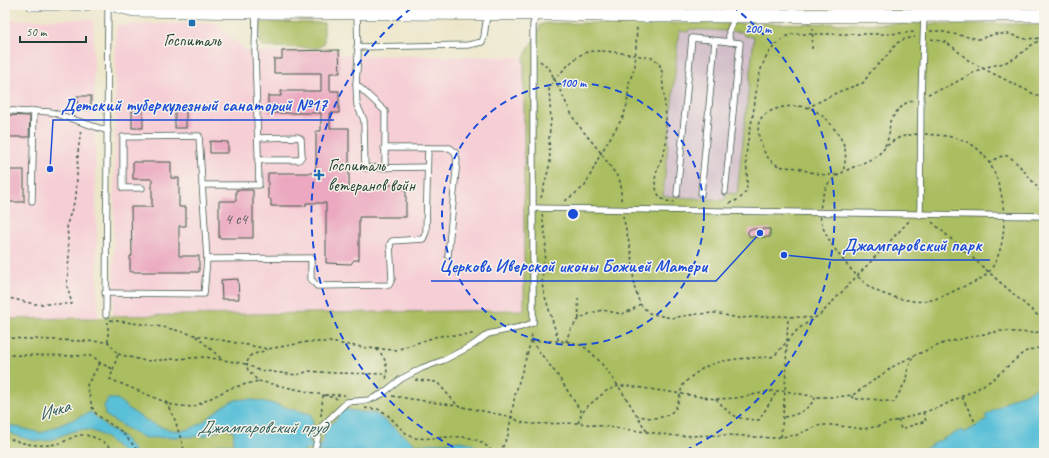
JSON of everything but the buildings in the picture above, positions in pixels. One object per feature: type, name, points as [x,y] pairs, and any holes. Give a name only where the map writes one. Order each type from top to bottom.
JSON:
[{"type":"street","points":[[32,5],[88,5]]},
{"type":"street","points":[[114,5],[134,10],[217,8],[256,12],[366,10],[487,14],[537,9],[640,15],[736,10],[924,10],[1012,12],[1044,15]]},
{"type":"lane","points":[[106,314],[108,5]]},
{"type":"lane","points":[[314,453],[320,428],[347,402],[369,400],[382,394],[401,379],[473,345],[488,334],[521,328],[533,323],[533,24],[537,9]]},
{"type":"lane","points":[[366,10],[357,47],[356,84],[357,105],[364,120],[365,168],[427,167]]},
{"type":"lane","points":[[729,42],[729,31],[736,10]]},
{"type":"lane","points":[[920,215],[921,96],[924,10]]},
{"type":"lane","points":[[202,185],[259,185],[256,12]]},
{"type":"lane","points":[[357,47],[468,45],[482,42],[487,14]]},
{"type":"lane","points":[[677,194],[692,38],[740,43],[725,192]]},
{"type":"lane","points":[[701,194],[716,41]]},
{"type":"lane","points":[[356,84],[384,111],[385,167]]},
{"type":"lane","points":[[5,110],[51,112],[108,131]]},
{"type":"lane","points":[[32,201],[34,111]]},
{"type":"lane","points":[[105,293],[204,294],[207,259],[199,136],[123,137],[123,188],[142,188]]},
{"type":"lane","points":[[258,138],[302,138],[302,156],[299,160],[258,160]]},
{"type":"lane","points":[[384,148],[450,148],[455,152],[457,160],[448,256]]},
{"type":"lane","points":[[207,259],[311,258],[312,280],[318,286],[389,285],[392,279],[390,244],[392,241],[423,239],[426,232],[428,148]]},
{"type":"lane","points":[[534,208],[1044,216]]},
{"type":"path","points":[[563,208],[566,200],[585,186],[601,154],[623,117],[627,105],[629,84],[635,66],[640,15]]},
{"type":"path","points":[[812,49],[813,25]]},
{"type":"path","points":[[807,108],[838,92],[862,83],[897,43],[905,39],[923,37],[945,42],[968,60],[1044,99]]},
{"type":"path","points":[[885,148],[889,136],[890,121],[897,111],[906,103],[947,87],[982,68],[1004,63],[1016,58],[1033,44],[1044,38]]},
{"type":"path","points":[[533,55],[548,68],[575,121],[619,179],[621,184],[622,209],[632,256],[634,286],[640,304],[649,313],[671,318],[715,313],[738,318],[814,318]]},
{"type":"path","points":[[837,175],[816,174],[797,168],[779,166],[770,160],[763,151],[758,129],[760,120],[765,114],[774,110],[800,106],[811,109],[826,118],[838,134],[845,147],[846,157],[843,172]]},
{"type":"path","points":[[5,297],[34,304],[72,304],[67,286],[69,254],[67,224],[76,197],[78,152],[82,123]]},
{"type":"path","points":[[989,163],[1001,156],[1008,156],[1015,160],[1044,195]]},
{"type":"path","points":[[636,415],[645,418],[659,418],[670,414],[676,407],[682,387],[686,381],[707,366],[731,359],[771,357],[775,355],[798,329],[822,313],[908,222],[920,215],[934,223],[1044,321]]},
{"type":"path","points":[[578,298],[579,319]]},
{"type":"path","points":[[566,342],[570,330],[579,319],[602,310],[622,314],[632,310],[640,304]]},
{"type":"path","points":[[781,437],[785,391],[788,317]]},
{"type":"path","points":[[268,349],[195,335],[163,327],[108,320],[108,342],[118,354],[145,361],[206,357],[246,364],[258,370],[297,375],[309,371],[387,374]]},
{"type":"path","points":[[500,453],[508,435],[515,394],[531,340],[533,323]]},
{"type":"path","points":[[578,423],[582,413],[588,406],[606,392],[618,386],[629,386],[716,399],[737,398],[772,391],[785,391],[816,397],[837,397],[850,395],[869,384],[894,366],[944,343],[1000,331],[1033,333],[1044,331]]},
{"type":"path","points":[[258,381],[248,370],[246,364],[251,355],[268,349],[308,342],[330,342],[376,349],[396,350],[438,336],[488,334]]},
{"type":"path","points":[[195,335],[223,360]]},
{"type":"path","points":[[5,338],[108,342]]},
{"type":"path","points":[[531,340],[566,342],[581,345],[592,353],[618,386],[648,432]]},
{"type":"path","points":[[531,340],[558,376],[582,413]]},
{"type":"path","points":[[382,394],[458,406],[512,417],[520,422],[531,424],[578,423],[677,436],[730,435],[753,438],[781,437],[798,435],[821,425],[864,429],[879,426],[940,407],[962,397],[992,380],[1029,350],[1044,346]]},
{"type":"path","points":[[376,349],[382,353],[386,362],[387,374],[385,383]]},
{"type":"path","points":[[118,354],[110,379],[172,405],[193,407],[231,388],[258,381],[323,394],[347,402]]},
{"type":"path","points":[[5,355],[93,356],[100,363],[113,369]]},
{"type":"path","points":[[850,395],[854,399],[871,399],[894,402],[906,381],[907,372],[913,356]]},
{"type":"path","points":[[100,363],[87,385],[92,407],[97,415],[122,432],[140,453]]},
{"type":"path","points":[[401,379],[437,382],[458,406]]},
{"type":"path","points":[[716,399],[731,415],[759,420],[777,391]]},
{"type":"path","points":[[323,394],[350,395]]},
{"type":"path","points":[[320,428],[323,394]]},
{"type":"path","points":[[783,417],[793,416],[803,411],[812,404],[816,397]]},
{"type":"path","points":[[962,397],[976,424]]},
{"type":"path","points":[[166,402],[175,420],[185,453]]},
{"type":"path","points":[[364,408],[380,410],[414,438],[456,436],[474,439],[487,445],[493,453]]},
{"type":"path","points":[[898,420],[901,429],[926,422],[923,412]]},
{"type":"path","points":[[5,437],[26,444],[38,446],[58,443],[81,435],[100,439],[118,453]]},
{"type":"shaded area","points":[[93,19],[98,318],[5,319],[5,20]]},
{"type":"shaded area","name":"Госпиталь ветеранов войн","points":[[215,23],[246,51],[358,55],[524,57],[524,310],[113,316],[116,25]]},
{"type":"shaded area","points":[[689,29],[742,32],[745,36],[754,37],[737,194],[724,200],[663,196],[679,31]]},
{"type":"green space","points":[[553,5],[637,5],[632,8],[564,8]]},
{"type":"green space","points":[[260,22],[324,23],[324,44],[318,48],[263,47],[260,42]]},
{"type":"green space","points":[[547,23],[1044,24],[1044,453],[5,453],[5,319],[524,310],[524,57],[538,32],[540,25]],"holes":[[[689,29],[742,32],[745,36],[754,37],[737,194],[728,193],[724,200],[663,196],[679,31],[688,32]]]},
{"type":"water","points":[[1044,385],[1044,453],[910,453],[924,449],[962,430],[964,433],[987,420],[985,416],[1011,399]]},
{"type":"water","name":"Джамгаровский пруд","points":[[108,399],[117,399],[134,413],[155,425],[166,429],[177,430],[188,429],[198,425],[221,408],[236,400],[254,400],[311,414],[313,423],[309,444],[322,446],[325,429],[337,419],[342,409],[376,414],[416,445],[461,441],[470,443],[480,449],[481,453],[323,453],[308,449],[305,450],[304,453],[196,453],[206,452],[214,446],[223,443],[229,445],[233,443],[234,432],[226,427],[205,436],[146,438],[134,433],[105,415],[104,406]]},
{"type":"water","points":[[91,412],[104,425],[123,437],[136,453],[123,453],[113,443],[101,435],[88,430],[74,431],[43,441],[30,440],[5,431],[5,424],[41,433]]},
{"type":"place","name":"Госпиталь","points":[[192,23]]},
{"type":"place","name":"Детский туберкулезный санаторий №17","points":[[50,169]]},
{"type":"place","name":"Госпиталь ветеранов войн","points":[[319,175]]},
{"type":"place","name":"Церковь Иверской иконы Божией Матери","points":[[760,233]]},
{"type":"place","name":"Джамгаровский парк","points":[[784,255]]},
{"type":"water label","name":"Ичка","points":[[54,410]]}]
